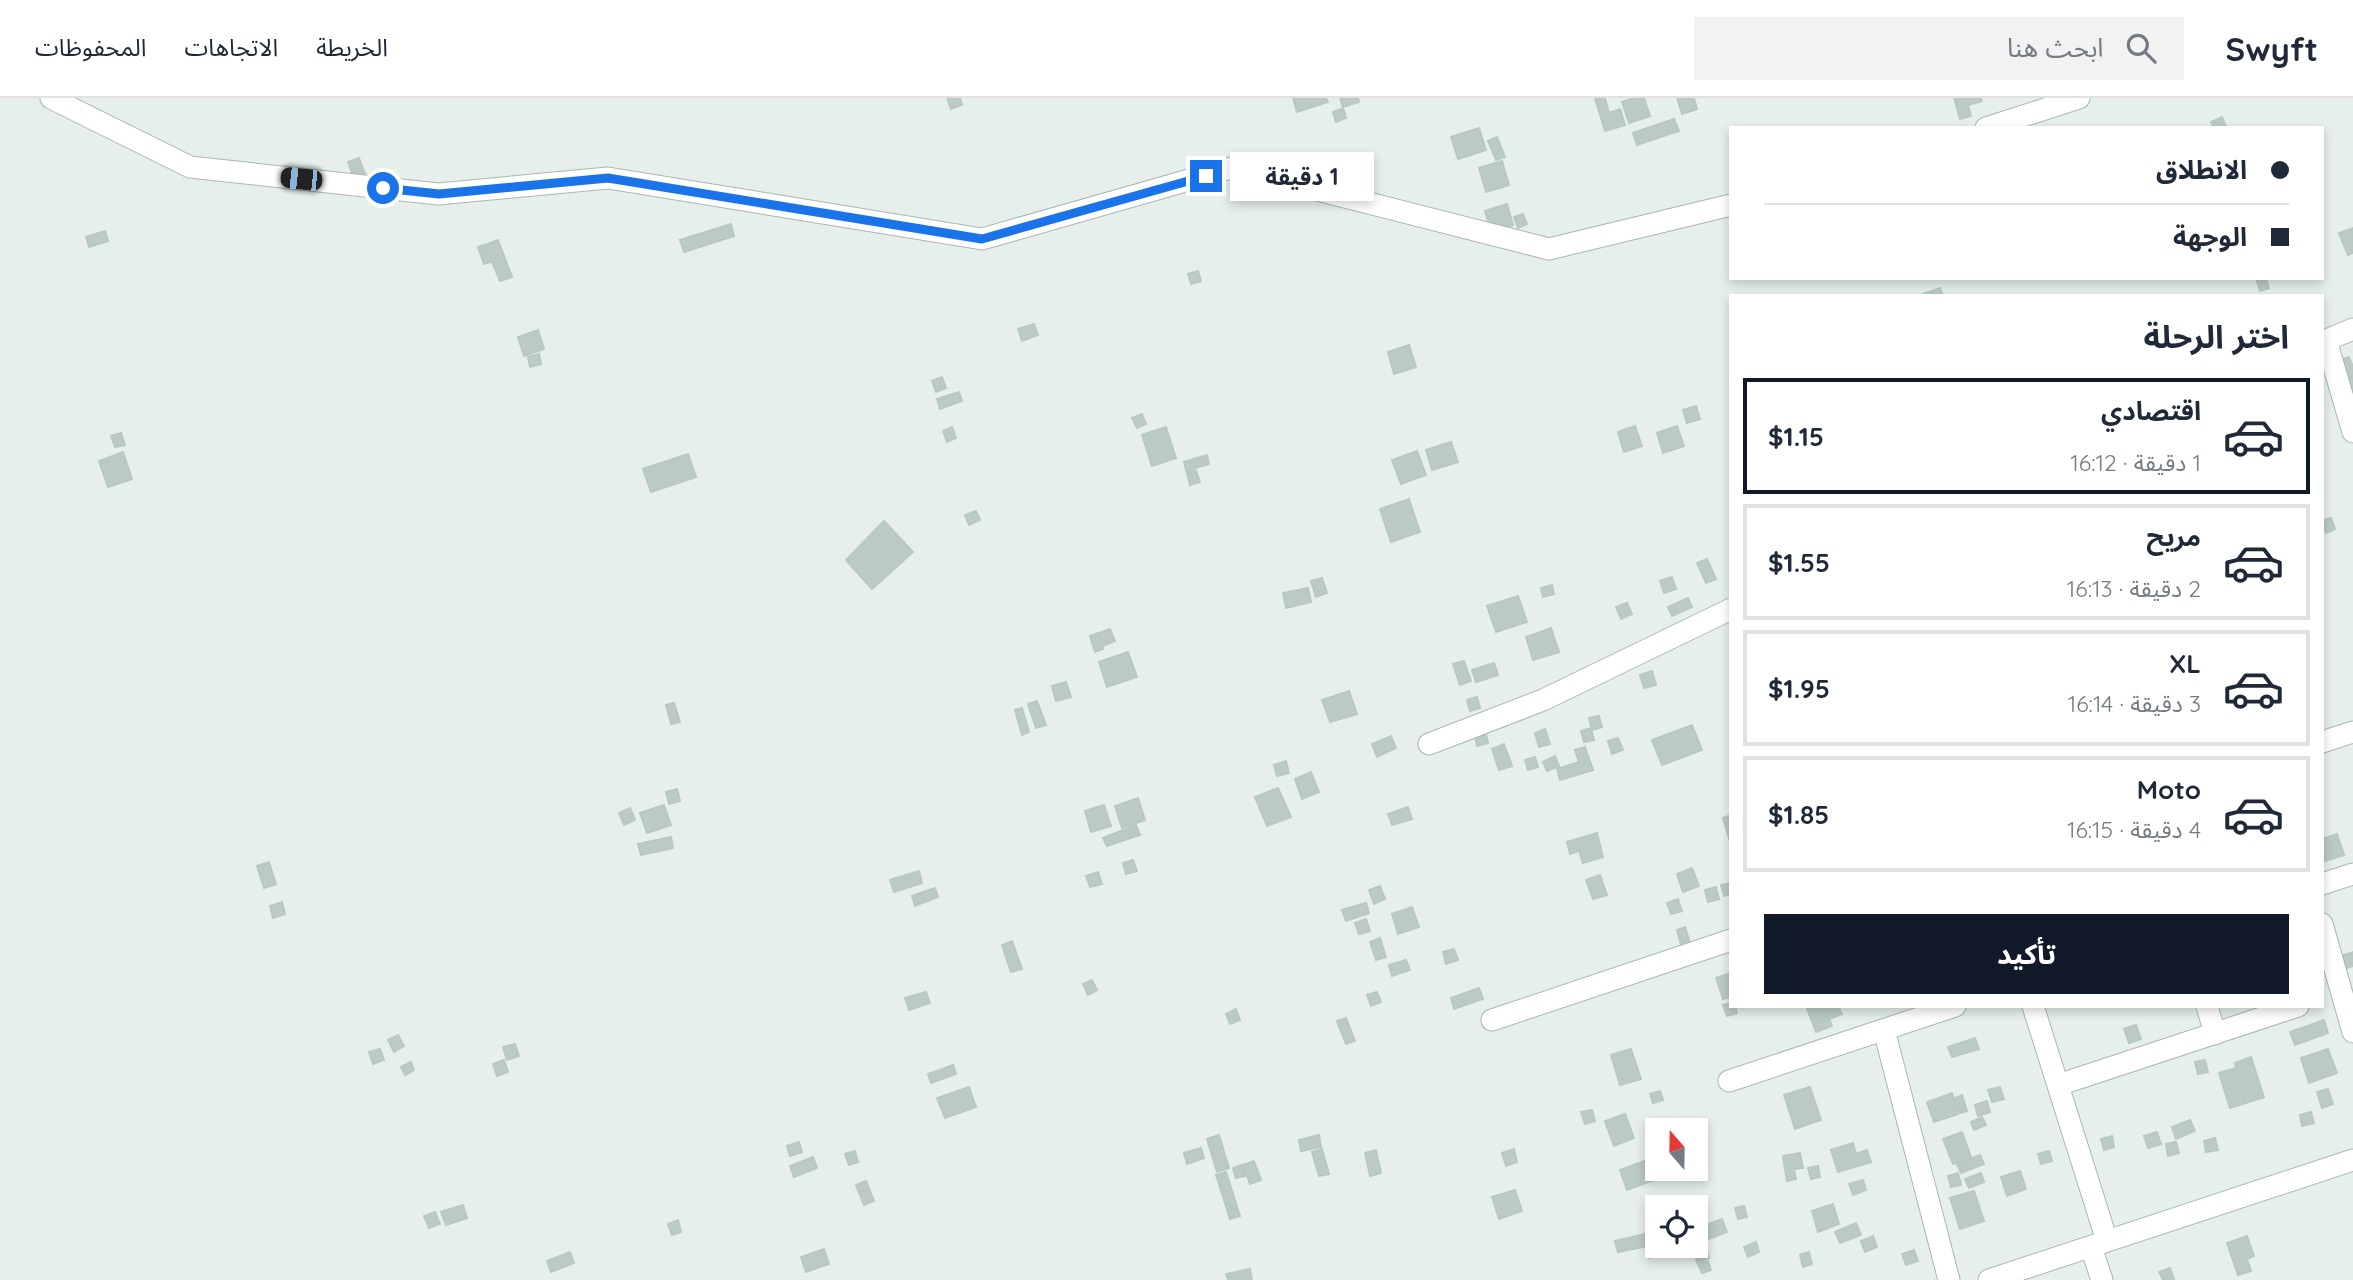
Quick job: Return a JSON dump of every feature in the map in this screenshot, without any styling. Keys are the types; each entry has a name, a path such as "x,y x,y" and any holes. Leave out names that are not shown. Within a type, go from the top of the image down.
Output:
{"street":[{"path":"51,98 190,167 439,194 608,178 982,239 1231,168 1549,248 1729,205"},
{"path":"1992,126 2079,98"},
{"path":"2353,329 2324,341 2353,432"},
{"path":"1429,744 1543,700 1729,611"},
{"path":"2324,741 2353,732"},
{"path":"2324,883 2353,874"},
{"path":"2324,938 2332,995 2353,1032"},
{"path":"1492,1020 1729,941"},
{"path":"1729,1081 1949,1008"},
{"path":"2034,1008 2058,1085 2099,1244 2102,1280"},
{"path":"2208,1008 2215,1034"},
{"path":"2058,1085 2292,1008"},
{"path":"1884,1030 1950,1280"},
{"path":"1989,1280 2353,1160"}],"building":[{"path":"947,98 960,98 962,105 951,109"},
{"path":"1293,98 1326,98 1328,102 1297,112"},
{"path":"1340,98 1358,98 1359,102 1343,107"},
{"path":"1595,98 1605,98 1609,113 1620,109 1625,125 1605,131"},
{"path":"1644,98 1650,116 1629,123 1622,102"},
{"path":"1677,98 1694,98 1697,109 1682,114"},
{"path":"1954,98 1981,98 1982,101 1968,105 1971,116 1960,119"},
{"path":"1343,108 1346,118 1336,122 1333,112"},
{"path":"2222,117 2226,126 2213,126 2211,122"},
{"path":"1674,119 1679,131 1637,145 1633,133"},
{"path":"1479,128 1486,150 1458,159 1451,137"},
{"path":"1497,137 1505,157 1496,160 1488,141"},
{"path":"359,158 365,174 354,178 348,162"},
{"path":"1502,161 1509,185 1486,192 1479,168"},
{"path":"1507,204 1513,225 1491,232 1485,211"},
{"path":"1523,214 1527,224 1518,228 1514,217"},
{"path":"731,224 734,236 684,252 680,240"},
{"path":"2353,228 2353,253 2348,255 2339,233"},
{"path":"105,231 108,241 89,247 86,237"},
{"path":"498,240 512,277 500,281 485,245"},
{"path":"484,245 490,262 484,264 478,247"},
{"path":"1198,271 1201,281 1191,284 1188,274"},
{"path":"2257,280 2267,280 2269,288 2260,291"},
{"path":"1940,288 1942,294 1923,294"},
{"path":"1034,324 1038,335 1022,341 1018,329"},
{"path":"538,330 544,349 524,356 518,337"},
{"path":"1409,345 1416,367 1394,374 1388,352"},
{"path":"539,354 541,364 530,367 528,357"},
{"path":"2349,357 2353,367 2353,407 2337,361"},
{"path":"942,377 946,388 936,392 932,381"},
{"path":"959,392 962,401 940,409 937,399"},
{"path":"1696,406 1700,419 1687,423 1683,410"},
{"path":"1142,414 1146,424 1137,428 1132,418"},
{"path":"1635,426 1642,446 1624,452 1618,432"},
{"path":"1677,426 1684,446 1663,453 1657,433"},
{"path":"952,427 956,438 947,442 943,431"},
{"path":"1166,427 1176,458 1152,466 1142,435"},
{"path":"121,433 125,445 115,447 111,436"},
{"path":"1451,442 1458,462 1432,470 1426,450"},
{"path":"1417,451 1426,475 1401,484 1392,460"},
{"path":"123,452 132,479 108,487 99,461"},
{"path":"688,454 696,477 651,492 643,469"},
{"path":"1207,455 1209,464 1195,468 1200,482 1190,485 1184,462"},
{"path":"1409,499 1420,532 1391,542 1380,509"},
{"path":"976,511 980,520 969,525 965,515"},
{"path":"2331,518 2335,529 2326,533 2324,520"},
{"path":"884,521 913,552 872,589 846,560"},
{"path":"1707,559 1716,579 1706,583 1697,563"},
{"path":"1672,577 1676,589 1664,593 1660,581"},
{"path":"1322,578 1327,593 1316,597 1311,581"},
{"path":"1552,585 1554,594 1543,597 1541,588"},
{"path":"1308,588 1311,602 1286,608 1283,593"},
{"path":"1518,596 1527,622 1496,632 1487,606"},
{"path":"1688,598 1692,607 1672,616 1668,607"},
{"path":"1627,603 1632,614 1621,619 1616,607"},
{"path":"1551,628 1559,652 1533,660 1526,637"},
{"path":"1110,629 1115,641 1103,646 1099,633"},
{"path":"1098,633 1103,649 1095,652 1090,636"},
{"path":"1128,652 1137,677 1107,687 1099,662"},
{"path":"1464,661 1471,681 1460,685 1453,664"},
{"path":"1494,663 1498,675 1476,682 1472,670"},
{"path":"1652,671 1656,685 1644,688 1640,675"},
{"path":"1066,682 1071,697 1056,701 1052,686"},
{"path":"1349,691 1357,714 1330,722 1322,700"},
{"path":"1477,697 1480,708 1470,711 1467,700"},
{"path":"1037,701 1046,725 1036,728 1028,704"},
{"path":"674,703 680,722 671,724 666,705"},
{"path":"1022,708 1029,732 1022,735 1015,710"},
{"path":"1599,716 1602,727 1592,730 1589,718"},
{"path":"1692,725 1702,750 1662,765 1652,740"},
{"path":"1591,728 1594,740 1584,742 1581,731"},
{"path":"1545,729 1550,744 1539,747 1535,733"},
{"path":"1486,734 1488,743 1477,746 1475,737"},
{"path":"1391,736 1396,748 1377,757 1372,744"},
{"path":"1618,738 1623,750 1612,754 1608,741"},
{"path":"1504,744 1512,766 1499,770 1492,749"},
{"path":"1585,747 1593,770 1560,780 1557,769 1579,762 1575,750"},
{"path":"1555,756 1559,766 1547,771 1543,762"},
{"path":"1535,757 1538,767 1528,770 1525,760"},
{"path":"1286,761 1289,773 1277,776 1274,765"},
{"path":"1311,772 1319,792 1302,799 1295,779"},
{"path":"1278,788 1291,817 1267,826 1255,797"},
{"path":"677,789 680,801 669,804 666,792"},
{"path":"1138,798 1145,820 1122,828 1115,806"},
{"path":"664,805 671,825 647,833 640,813"},
{"path":"1104,805 1111,826 1091,832 1085,811"},
{"path":"1408,807 1412,819 1392,825 1388,814"},
{"path":"630,808 635,820 624,825 619,813"},
{"path":"1729,816 1729,838 1723,818"},
{"path":"1136,825 1140,835 1107,846 1103,838"},
{"path":"1597,833 1603,857 1583,863 1579,851 1570,854 1567,842"},
{"path":"2337,834 2344,855 2324,861 2324,838"},
{"path":"671,837 673,848 641,855 638,844"},
{"path":"1133,860 1137,871 1126,874 1123,863"},
{"path":"269,862 276,884 264,888 257,866"},
{"path":"1692,868 1699,886 1683,892 1677,874"},
{"path":"919,871 922,883 894,892 890,880"},
{"path":"1098,872 1102,884 1090,887 1086,876"},
{"path":"1600,875 1607,895 1593,899 1586,880"},
{"path":"1729,883 1729,895 1724,896 1721,885"},
{"path":"1380,886 1385,899 1374,904 1369,890"},
{"path":"1716,887 1719,899 1708,902 1705,890"},
{"path":"935,888 938,897 915,906 912,896"},
{"path":"1678,899 1682,911 1671,914 1667,903"},
{"path":"282,902 285,914 273,918 270,906"},
{"path":"1366,903 1369,913 1346,921 1342,910"},
{"path":"1412,907 1419,927 1398,934 1392,914"},
{"path":"1366,919 1370,931 1359,934 1355,923"},
{"path":"1685,927 1691,946 1682,949 1677,930"},
{"path":"1380,938 1386,957 1376,960 1370,942"},
{"path":"1012,941 1022,969 1011,972 1002,945"},
{"path":"1454,949 1458,960 1446,964 1443,952"},
{"path":"2353,952 2353,966 2336,972 2332,959"},
{"path":"1406,960 1410,970 1392,976 1389,965"},
{"path":"1729,974 1729,998 1723,999 1716,978"},
{"path":"1092,980 1097,990 1088,995 1083,984"},
{"path":"1479,988 1483,999 1454,1009 1451,998"},
{"path":"926,992 930,1003 909,1010 905,998"},
{"path":"1377,992 1381,1002 1371,1006 1367,995"},
{"path":"1729,1004 1729,1008 1736,1008 1737,1013 1727,1016 1723,1005"},
{"path":"1807,1008 1839,1008 1842,1014 1829,1019 1832,1026 1816,1032"},
{"path":"1236,1009 1240,1020 1230,1024 1226,1014"},
{"path":"1346,1018 1355,1041 1346,1044 1337,1021"},
{"path":"2324,1020 2328,1033 2295,1045 2290,1032"},
{"path":"2136,1025 2141,1039 2129,1043 2124,1029"},
{"path":"398,1035 404,1046 394,1052 388,1040"},
{"path":"1975,1038 1979,1049 1952,1057 1948,1047"},
{"path":"515,1044 519,1056 507,1060 503,1047"},
{"path":"380,1049 384,1060 373,1064 369,1052"},
{"path":"1631,1049 1641,1079 1620,1085 1611,1055"},
{"path":"2328,1049 2337,1073 2309,1083 2301,1058"},
{"path":"2251,1057 2264,1097 2230,1108 2219,1073 2236,1068 2235,1063"},
{"path":"504,1060 508,1072 497,1076 493,1064"},
{"path":"2205,1060 2208,1072 2198,1074 2195,1062"},
{"path":"411,1062 414,1070 405,1075 401,1067"},
{"path":"953,1065 956,1074 931,1083 928,1074"},
{"path":"969,1087 976,1107 945,1118 937,1098"},
{"path":"1810,1087 1821,1120 1795,1129 1784,1095"},
{"path":"2000,1087 2004,1099 1992,1102 1988,1090"},
{"path":"2328,1089 2333,1104 2322,1108 2317,1092"},
{"path":"1660,1091 1663,1100 1653,1103 1650,1094"},
{"path":"1952,1093 1958,1114 1934,1122 1927,1102"},
{"path":"1962,1095 1967,1111 1960,1113 1955,1098"},
{"path":"1987,1101 1990,1112 1978,1116 1975,1105"},
{"path":"1592,1110 1595,1121 1585,1124 1581,1112"},
{"path":"2311,1112 2314,1123 2302,1126 2300,1115"},
{"path":"1625,1114 1634,1138 1614,1146 1605,1121"},
{"path":"1982,1117 1986,1125 1974,1130 1971,1122"},
{"path":"2190,1120 2195,1131 2176,1139 2172,1127"},
{"path":"1962,1132 1971,1157 1953,1164 1943,1139"},
{"path":"2157,1132 2161,1144 2148,1148 2144,1136"},
{"path":"1219,1135 1229,1168 1217,1172 1207,1139"},
{"path":"1319,1135 1321,1147 1301,1151 1299,1140"},
{"path":"2112,1136 2114,1147 2104,1150 2101,1139"},
{"path":"2215,1138 2218,1150 2206,1152 2204,1141"},
{"path":"799,1142 802,1152 790,1156 787,1146"},
{"path":"2176,1142 2179,1153 2168,1156 2166,1144"},
{"path":"1853,1143 1856,1154 1867,1150 1871,1162 1838,1172 1831,1150"},
{"path":"1201,1148 1204,1158 1187,1164 1184,1153"},
{"path":"1322,1149 1329,1174 1319,1176 1312,1152"},
{"path":"1514,1149 1517,1162 1506,1166 1502,1153"},
{"path":"1376,1150 1381,1173 1370,1176 1365,1153"},
{"path":"855,1151 858,1162 849,1165 845,1154"},
{"path":"2049,1151 2052,1161 2041,1164 2038,1154"},
{"path":"1800,1153 1803,1168 1794,1169 1796,1179 1787,1181 1783,1156"},
{"path":"1980,1155 1984,1164 1961,1173 1957,1164"},
{"path":"813,1157 817,1168 794,1177 790,1166"},
{"path":"1254,1161 1261,1180 1250,1184 1243,1165"},
{"path":"1645,1161 1645,1181 1651,1181 1627,1190 1620,1170"},
{"path":"1241,1165 1245,1176 1236,1178 1233,1168"},
{"path":"1818,1166 1820,1177 1811,1179 1808,1168"},
{"path":"2020,1171 2026,1189 2007,1196 2001,1177"},
{"path":"1226,1172 1240,1216 1230,1219 1216,1175"},
{"path":"1958,1173 1961,1185 1951,1187 1948,1176"},
{"path":"1981,1173 1984,1182 1969,1188 1965,1179"},
{"path":"1863,1180 1866,1190 1853,1195 1849,1184"},
{"path":"866,1181 874,1201 864,1205 856,1185"},
{"path":"1515,1190 1522,1211 1499,1219 1492,1197"},
{"path":"1974,1191 1984,1221 1960,1229 1950,1198"},
{"path":"1833,1204 1839,1224 1818,1232 1812,1211"},
{"path":"463,1205 467,1218 446,1225 441,1212"},
{"path":"1744,1206 1747,1217 1738,1219 1735,1208"},
{"path":"435,1212 440,1224 429,1228 424,1216"},
{"path":"1722,1219 1727,1232 1708,1239 1708,1224"},
{"path":"678,1220 681,1232 672,1235 668,1224"},
{"path":"1856,1223 1861,1235 1840,1243 1835,1232"},
{"path":"1645,1234 1645,1247 1618,1252 1615,1241"},
{"path":"1873,1236 1877,1247 1865,1252 1861,1241"},
{"path":"2247,1236 2254,1256 2247,1259 2251,1271 2238,1275 2227,1243"},
{"path":"1756,1242 1759,1252 1748,1257 1744,1247"},
{"path":"824,1249 829,1264 806,1272 801,1257"},
{"path":"1914,1250 1918,1261 1906,1265 1902,1254"},
{"path":"570,1252 574,1263 551,1272 547,1261"},
{"path":"1809,1252 1812,1264 1803,1267 1800,1255"},
{"path":"1708,1261 1711,1270 1702,1273 1698,1264"},
{"path":"2170,1268 2174,1279 2163,1280 2159,1272"},
{"path":"1250,1269 1252,1280 1228,1280 1226,1274"}],"route":[{"path":"383,188 439,194 608,178 982,239 1206,176"}]}
